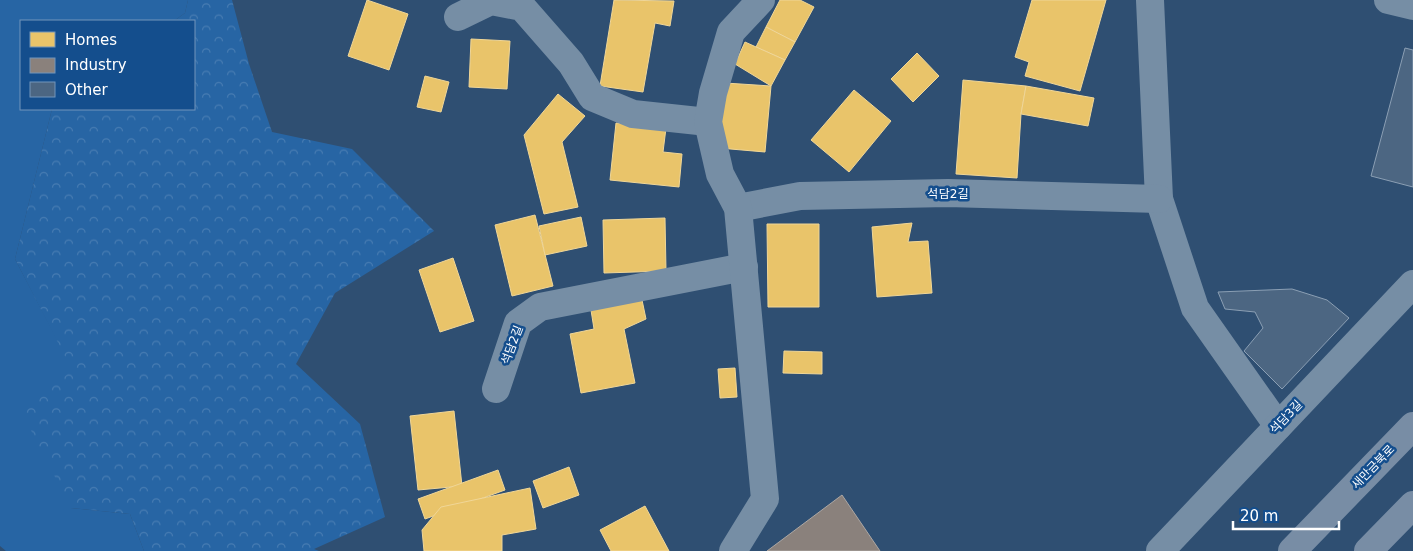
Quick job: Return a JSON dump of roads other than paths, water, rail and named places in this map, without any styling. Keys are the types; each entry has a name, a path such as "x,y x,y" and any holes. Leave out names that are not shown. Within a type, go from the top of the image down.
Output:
{"highway":[{"name":"새만금북로","path":"1292,551 1413,426"},
{"path":"1368,551 1413,505"}],"street":[{"path":"733,551 765,499 738,208 720,174 708,122 713,93 731,32 761,0"},
{"path":"1150,0 1160,199 1195,308 1278,426"},
{"path":"1388,0 1413,6"},
{"path":"458,17 492,1 522,7 572,63 592,98 633,114 708,122"},
{"name":"석담2길","path":"738,208 800,196 948,193 1160,199"},
{"name":"석담2길","path":"496,389 518,323 540,307 744,267"},
{"name":"석담3길","path":"1160,551 1413,284"}]}
